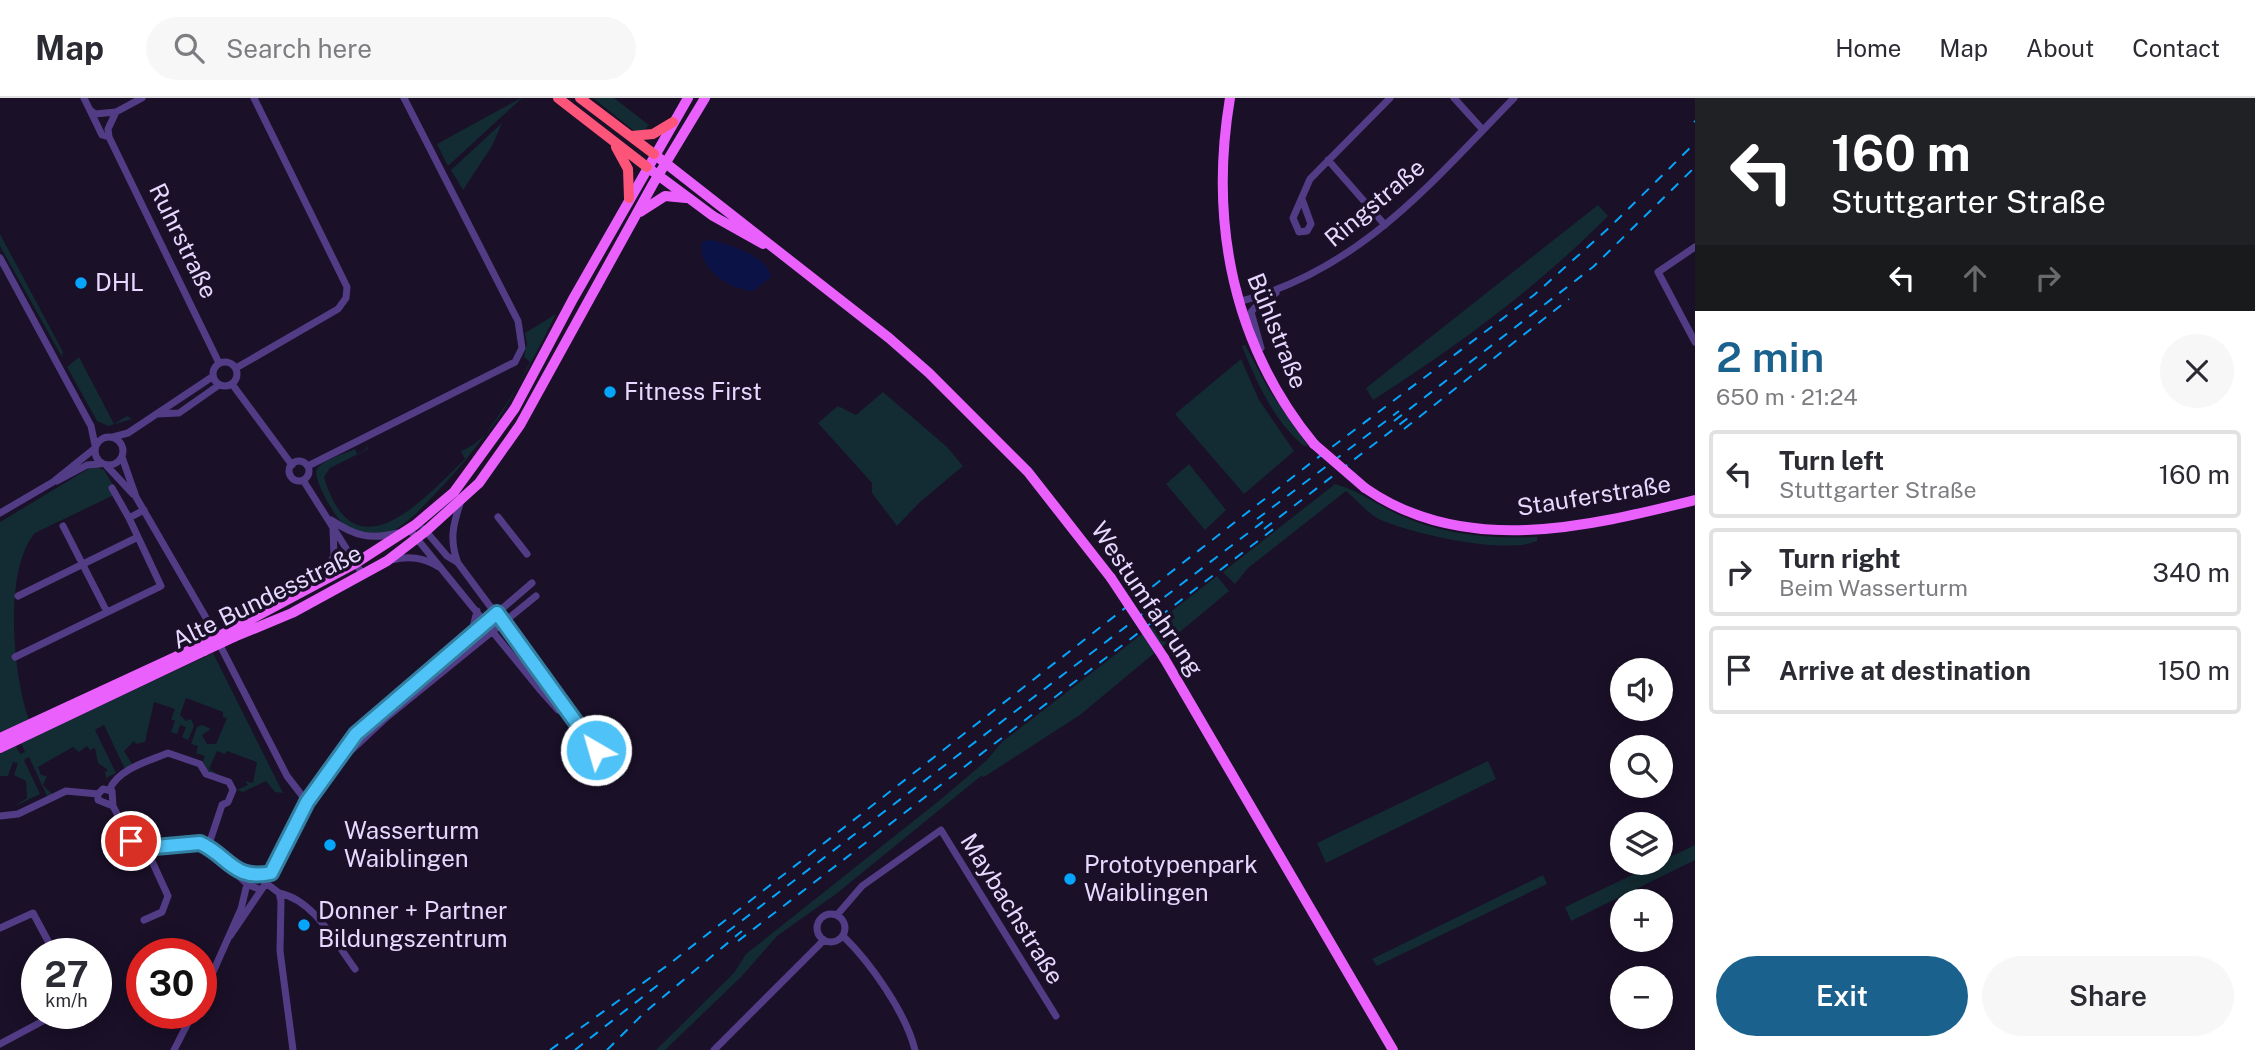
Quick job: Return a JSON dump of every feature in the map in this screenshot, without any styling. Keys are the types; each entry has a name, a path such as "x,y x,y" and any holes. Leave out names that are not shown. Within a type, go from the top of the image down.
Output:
{"highway":[{"path":"558,98 647,167"},
{"path":"580,98 654,154"},
{"path":"630,136 653,134 673,122"},
{"path":"616,144 628,169 629,198"}],"main road":[{"name":"Alte Bundesstraße","path":"233,634 356,563 419,522 454,492 515,408 629,198 688,98"},
{"name":"Alte Bundesstraße","path":"233,634 292,613 387,561 461,501 498,460 705,98"},
{"name":"Bühlstraße","path":"1230,98 1221,181 1226,251 1237,302 1264,366 1285,406 1314,444"},
{"name":"Westumfahrung","path":"654,154 889,338 965,406 1028,472 1111,578 1164,658 1393,1050"},
{"name":"Westumfahrung","path":"647,167 729,226 773,249"},
{"path":"636,215 665,196 689,199"},
{"name":"Stauferstraße","path":"1314,444 1365,488 1426,519 1460,527 1498,531 1583,524 1695,500"},
{"path":"202,648 233,634"},
{"name":"Alte Bundesstraße","path":"0,738 202,648"},
{"name":"Alte Bundesstraße","path":"0,748 202,648"}],"street":[{"name":"Ruhrstraße","path":"84,98 102,135 109,137 219,363"},
{"path":"90,110 103,115 116,112 142,98"},
{"path":"236,368 338,309 346,298 347,287 254,98"},
{"path":"308,466 515,362 522,348 518,321 404,98"},
{"path":"1302,199 1310,178 1390,98"},
{"path":"1454,98 1483,130"},
{"name":"Ringstraße","path":"1237,302 1288,286 1341,259 1385,225 1514,98"},
{"path":"109,137 108,129 116,112"},
{"path":"1328,160 1385,225"},
{"path":"1695,247 1658,272 1695,342"},
{"path":"0,258 91,426 94,447 104,464 136,497"},
{"path":"1264,366 1264,357 1251,313 1259,303 1288,286"},
{"path":"53,482 100,439 128,433 212,377 219,363 226,362 236,368"},
{"path":"157,414 178,413 219,385 232,384 236,379 236,368"},
{"path":"212,377 219,385"},
{"path":"232,384 292,464 290,475 303,480 363,575"},
{"path":"91,426 123,447"},
{"path":"128,433 122,457 136,497 205,616 286,776 307,802"},
{"path":"0,513 87,465 116,463 122,457"},
{"path":"292,464 299,461 308,466"},
{"path":"303,480 308,476 308,466"},
{"path":"15,657 161,586 112,488"},
{"path":"461,501 452,526 451,546 458,563 596,750"},
{"path":"128,518 144,510"},
{"path":"498,517 527,554"},
{"path":"328,518 359,537 377,538 405,531 422,535 458,563"},
{"path":"419,522 422,535 443,569 558,710 567,713"},
{"path":"63,526 107,612"},
{"path":"312,589 328,570 334,556 333,528"},
{"path":"18,596 138,537"},
{"path":"387,561 407,556 428,560 443,569"},
{"path":"230,936 264,886 307,802 356,734 532,583"},
{"path":"330,771 475,643 536,596"},
{"path":"471,635 477,611"},
{"path":"475,643 490,637 501,640"},
{"path":"208,846 222,806 228,802 233,790 229,782 206,774 200,764 168,753 113,780 110,789 113,806 131,841 145,846 192,842 208,846 247,884 264,886"},
{"path":"98,794 103,789 110,789"},
{"path":"0,816 18,814 66,791 98,794"},
{"path":"98,794 100,802 113,806"},
{"name":"Maybachstraße","path":"837,915 862,886 941,830 1056,1016"},
{"path":"144,920 162,912 168,896 145,846"},
{"path":"230,868 279,893 293,896 307,906 355,969"},
{"path":"250,876 271,873"},
{"path":"217,964 247,891 247,884"},
{"path":"279,893 280,951 293,1050"},
{"path":"0,928 33,913 46,938"},
{"path":"826,915 837,915 845,926 843,936 833,942 824,940 818,933 818,922 826,915"},
{"path":"843,936 874,972 908,1030 915,1050"},
{"path":"714,1050 817,950 824,940"},
{"path":"0,1044 28,1029"},
{"path":"174,1050 185,1029"}],"shaded area":[{"path":"522,98 448,166 437,144"},
{"path":"593,98 614,98 649,125 642,133 633,130"},
{"path":"502,123 492,146 463,190 451,170"},
{"path":"1598,205 1608,216 1554,267 1466,337 1373,400 1366,388"},
{"path":"0,234 63,352 62,357 0,246"},
{"path":"710,240 755,257 763,263 771,277 753,291 726,282 704,261 702,242"},
{"path":"556,314 530,363 517,387 530,362 524,357 527,343 525,333"},
{"path":"1245,345 1269,390 1308,446 1304,446 1293,436 1275,413 1254,374 1242,346"},
{"path":"79,357 114,424 127,416 132,419 108,426 97,421 67,367"},
{"path":"1241,359 1259,400 1294,451 1244,494 1175,414"},
{"path":"517,387 502,413 487,432 502,410"},
{"path":"883,392 947,447 963,466 920,502 897,526 872,493 872,483 818,423 838,406 856,415"},
{"path":"487,432 453,475 416,514 394,530 379,536 360,534 344,525 330,506 316,474 317,469 329,460 355,449 357,454 366,449 366,444 368,449 330,468 324,477 337,507 353,523 370,527 390,522 429,494 465,459 461,451 473,445"},
{"path":"1189,464 1226,510 1205,530 1166,484"},
{"path":"93,466 104,470 118,493 35,533 25,550 18,572 14,624 19,677 29,720 0,732 0,522"},
{"path":"1335,484 1399,515 1432,527 1484,536 1537,537 1537,541 1503,546 1458,541 1413,531 1379,519 1346,491 1248,568 1235,584 1223,572"},
{"path":"1217,576 1229,591 1080,715 984,777 981,776 836,894 777,936 742,976 665,1050 656,1050 734,973 746,954 940,800 987,760 1002,742"},
{"path":"213,653 283,793 275,792 266,781 243,792 237,790 248,785 245,781 253,783 257,762 227,751 225,754 217,751 209,769 219,775 208,771 203,761 205,756 196,753 198,746 191,744 197,727 202,725 211,729 202,735 207,744 216,744 227,718 223,717 223,712 186,698 180,715 186,721 191,719 194,726 188,740 182,737 186,727 180,725 177,734 171,732 175,721 171,719 175,709 154,702 145,742 136,744 134,741 124,751 132,764 143,760 125,769 104,725 95,730 116,773 106,778 105,772 108,770 98,763 95,748 90,750 87,746 79,752 73,747 38,767 41,775 47,776 43,785 52,794 47,796 29,757 24,760 40,794 13,807 27,798 26,781 14,775 18,763 13,762 8,776 0,776 0,754 16,746 20,754 25,752 21,743"},
{"path":"1488,761 1496,779 1326,863 1317,843"},
{"path":"1695,845 1695,860 1673,871 1673,855"},
{"path":"1543,875 1547,884 1377,966 1372,959"},
{"path":"1632,875 1665,875 1636,889 1610,889 1610,902 1571,921 1565,907"}],"railway":[{"path":"550,1050 668,965 1312,462 1534,295 1610,227 1695,143"},
{"path":"1394,421 1593,267 1695,167"},
{"path":"1404,429 1569,299"},
{"path":"1257,519 1399,411"},
{"path":"1264,529 1408,418"},
{"path":"727,932 1269,517"},
{"path":"738,941 1276,527"},
{"path":"607,1050 644,1013 742,931"},
{"path":"575,1050 663,981"}],"place":[{"name":"DHL","path":"81,283"},
{"name":"Fitness First","path":"610,392"},
{"name":"Wasserturm Waiblingen","path":"330,845"},
{"name":"Prototypenpark Waiblingen","path":"1070,879"},
{"name":"Donner + Partner Bildungszentrum","path":"304,925"}],"route":[{"path":"131,841 155,847 200,843 208,846 230,868 250,876 271,873 293,835 307,802 356,734 497,613 596,750"}]}
